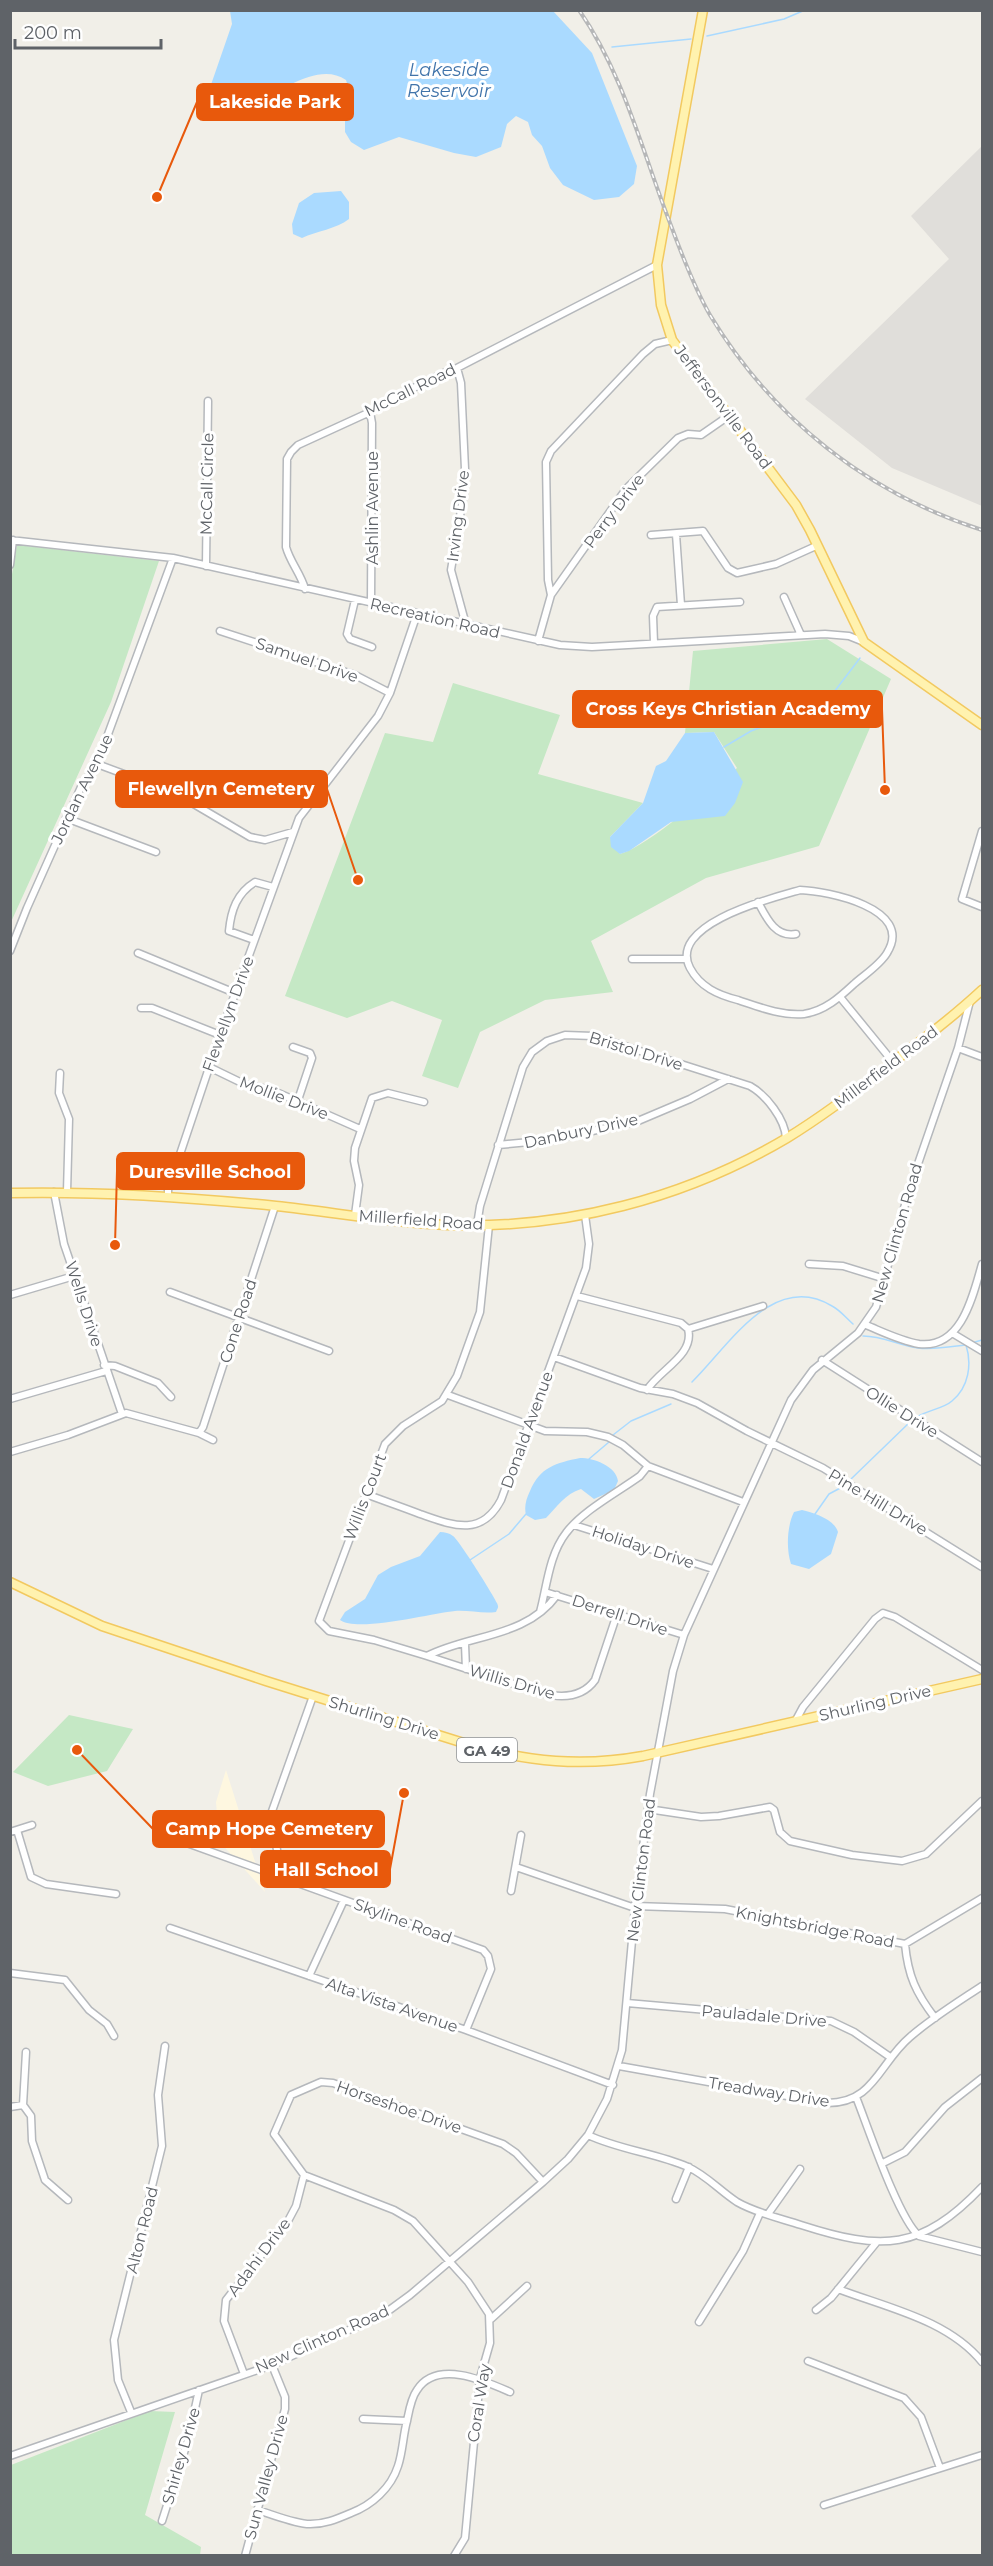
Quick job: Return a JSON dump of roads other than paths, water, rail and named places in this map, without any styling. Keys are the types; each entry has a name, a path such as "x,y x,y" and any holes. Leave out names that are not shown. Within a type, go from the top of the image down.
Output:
{"main road":[{"name":"Jeffersonville Road","path":"703,10 657,265 661,305 672,340 727,417 783,486 810,530 864,642 982,725"},
{"name":"Millerfield Road","path":"10,1193 67,1192 168,1197 275,1206 419,1223 489,1225 585,1215 640,1202 682,1188 726,1170 786,1138 832,1108 893,1062 982,990"},
{"name":"Shurling Drive","path":"10,1582 102,1626 314,1696 513,1756 542,1761 588,1763 658,1752 982,1679"}],"street":[{"name":"McCall Road","path":"305,589 286,547 287,459 298,445 370,412 657,265"},
{"path":"551,595 548,580 546,462 550,451 643,354 655,344 672,340"},
{"name":"Irving Drive","path":"457,368 461,383 465,469 464,492 452,570 466,626"},
{"name":"McCall Circle","path":"206,566 208,401"},
{"name":"Ashlin Avenue","path":"370,412 373,444 371,604"},
{"name":"Perry Drive","path":"538,641 551,595 626,489 678,438 688,434 701,435 727,417"},
{"path":"651,535 703,531 728,568 737,573 776,564 816,546"},
{"path":"676,534 681,605"},
{"path":"10,565 12,540"},
{"name":"Recreation Road","path":"12,540 173,558 538,641 592,647 836,634 864,642"},
{"name":"Jordan Avenue","path":"10,951 66,818 81,787 97,764 173,558"},
{"path":"784,597 801,635"},
{"path":"355,600 347,634 350,639 372,647"},
{"path":"654,643 654,608 740,602"},
{"name":"Flewellyn Drive","path":"168,1197 168,1190 208,1067 293,832 305,807 368,731 390,693 417,614"},
{"name":"Samuel Drive","path":"220,631 355,675 390,693"},
{"path":"97,764 175,793 250,837 265,840 293,832"},
{"path":"66,818 156,852"},
{"path":"982,831 962,895 962,899 982,907"},
{"path":"254,940 229,931 234,905 243,889 255,882 273,886"},
{"path":"800,890 846,897 884,916 891,933 888,952 840,997 810,1013 791,1015 779,1013 716,993 704,986 691,970 686,959 687,950 696,935 709,925 758,902 800,890"},
{"path":"758,902 778,931 796,934"},
{"path":"138,953 235,993"},
{"path":"632,959 686,959"},
{"path":"840,997 893,1062"},
{"name":"New Clinton Road","path":"10,2456 131,2412 272,2365 384,2314 543,2182 568,2159 588,2135 613,2085 619,2066 635,1907 648,1809 663,1717 684,1635 743,1502 798,1389 822,1360 866,1325 876,1307 910,1187 958,1048 970,1001"},
{"path":"141,1008 152,1008 220,1035"},
{"name":"Bristol Drive","path":"477,1225 498,1145 523,1067 539,1046 556,1037 571,1034 593,1036 750,1086 765,1098 782,1124 786,1138"},
{"path":"293,1047 310,1053 312,1058 297,1103"},
{"path":"958,1048 982,1057"},
{"name":"Mollie Drive","path":"208,1067 243,1083 274,1091 360,1129"},
{"path":"60,1073 59,1093 69,1119 67,1192"},
{"name":"Danbury Drive","path":"498,1145 551,1140 638,1121 690,1099 728,1079"},
{"path":"355,1215 359,1185 354,1155 370,1101 378,1094 394,1094 424,1102"},
{"name":"Wells Drive","path":"54,1192 58,1222 74,1275 122,1414"},
{"name":"Cone Road","path":"199,1433 204,1427 275,1206"},
{"name":"Donald Avenue","path":"366,1494 452,1525 465,1526 479,1523 493,1513 501,1500 586,1268 589,1251 585,1215"},
{"path":"489,1225 480,1312 448,1395 545,1431 587,1432 604,1435 623,1445 648,1466 743,1502"},
{"path":"809,1264 843,1266 885,1279"},
{"path":"866,1325 921,1344 938,1341 952,1333 967,1311 982,1264"},
{"path":"10,1295 74,1275"},
{"path":"170,1292 329,1351"},
{"path":"577,1296 681,1323 688,1329 690,1335 684,1351 653,1380 647,1390"},
{"path":"688,1329 763,1306"},
{"path":"952,1333 982,1351"},
{"name":"Pine Hill Drive","path":"554,1357 647,1390 673,1394 691,1401 851,1484 982,1566"},
{"name":"Ollie Drive","path":"822,1360 982,1462"},
{"path":"10,1399 115,1366 158,1383 171,1397"},
{"name":"Willis Court","path":"427,1656 374,1640 329,1631 320,1623 321,1613 388,1439 448,1395"},
{"path":"10,1452 130,1413 199,1433 213,1440"},
{"path":"540,1612 557,1550 566,1533 640,1476 648,1466"},
{"name":"Holiday Drive","path":"574,1525 712,1569"},
{"name":"Derrell Drive","path":"545,1592 684,1635"},
{"name":"Derrell Drive","path":"427,1656 520,1625 540,1612 557,1595"},
{"name":"Willis Drive","path":"427,1656 548,1695 577,1694 588,1688 595,1680 617,1614"},
{"path":"796,1720 803,1707 875,1619 883,1614 895,1617 982,1670"},
{"path":"465,1644 466,1669"},
{"path":"272,1873 277,1850 271,1814 314,1696"},
{"path":"648,1809 701,1817 770,1807 774,1810 780,1832 790,1841 871,1859 902,1861 926,1854 982,1801"},
{"path":"32,1825 14,1831 31,1877 46,1884 116,1894"},
{"path":"511,1891 521,1835"},
{"name":"Skyline Road","path":"172,1838 483,1950 488,1956 491,1969 466,2030"},
{"name":"Knightsbridge Road","path":"516,1867 635,1907 725,1909 905,1944 982,1898"},
{"path":"309,1976 344,1900"},
{"name":"Alta Vista Avenue","path":"170,1928 466,2030 613,2085"},
{"path":"905,1944 909,1975 915,1990 935,2018"},
{"path":"10,1973 65,1980 89,2010 107,2024 114,2036"},
{"path":"919,2236 906,2219 856,2097 874,2081 890,2057 910,2036 982,1986"},
{"name":"Pauladale Drive","path":"627,2003 831,2021 854,2032 890,2057"},
{"name":"Alton Road","path":"131,2412 118,2380 114,2340 162,2146 158,2095 165,2046"},
{"path":"26,2052 23,2105 32,2116 32,2141 45,2180 68,2200"},
{"name":"Treadway Drive","path":"619,2066 826,2103 841,2102 856,2097"},
{"path":"883,2163 909,2148 945,2107 982,2078"},
{"name":"Horseshoe Drive","path":"304,2175 274,2134 291,2095 321,2082 352,2089 503,2144 516,2153 543,2182"},
{"path":"10,2107 23,2105"},
{"path":"588,2135 604,2142 689,2167 736,2201 760,2213 833,2235 876,2243 919,2236 982,2252"},
{"path":"676,2199 689,2167"},
{"path":"768,2214 800,2169"},
{"path":"304,2175 402,2214 418,2226 479,2296 490,2319 527,2286"},
{"name":"Adahi Drive","path":"244,2374 224,2321 226,2300 288,2221 296,2206 304,2175"},
{"path":"919,2236 955,2213 982,2187"},
{"path":"699,2322 743,2251 760,2213"},
{"path":"816,2310 826,2303 876,2243"},
{"path":"838,2289 954,2334 982,2362"},
{"name":"Coral Way","path":"454,2556 465,2538 480,2378 490,2343 490,2319"},
{"path":"808,2361 904,2398 921,2417 940,2468"},
{"name":"Sun Valley Drive","path":"245,2556 285,2409 285,2397 272,2365"},
{"path":"258,2510 306,2524 329,2522 366,2508 387,2487 398,2467 415,2392 427,2380 447,2375 480,2378 510,2392"},
{"name":"Shirley Drive","path":"162,2521 188,2440 199,2390"},
{"path":"363,2419 407,2421"},
{"path":"824,2505 982,2455"}],"water":[{"name":"Lakeside Reservoir","path":"230,11 553,11 592,53 637,166 634,184 619,197 594,200 563,185 550,168 542,146 532,135 528,122 516,116 507,124 501,147 476,157 399,137 364,150 351,142 345,132 345,115 352,99 346,80 330,74 312,76 293,83 237,111 221,113 206,109 205,102 232,24"},
{"path":"341,191 349,202 349,219 302,238 293,234 292,224 299,203 314,193"},
{"path":"714,732 743,782 735,803 725,816 671,822 629,851 620,854 611,847 610,837 643,803 656,766 666,761 685,733"},
{"path":"580,1458 592,1459 609,1467 618,1481 614,1490 594,1499 581,1489 566,1497 546,1518 535,1520 526,1515 527,1497 539,1476 556,1464"},
{"path":"802,1510 828,1520 838,1532 831,1554 809,1569 791,1564 788,1552 789,1531 794,1512"},
{"path":"440,1532 453,1536 462,1547 497,1603 496,1612 455,1611 362,1624 340,1620 345,1612 365,1599 378,1575 391,1567 420,1556"}],"waterway":[{"path":"707,36 784,19 805,10"},
{"path":"612,47 691,39"},
{"path":"724,747 751,731 820,705 831,696 860,658"},
{"path":"692,1382 753,1317 771,1305 790,1298 811,1297 832,1306 853,1324"},
{"path":"863,1336 877,1337 924,1349 965,1345"},
{"path":"975,1342 982,1340"},
{"path":"917,1417 948,1404 958,1395 968,1375 969,1360 966,1345"},
{"path":"613,1435 631,1421 671,1404"},
{"path":"851,1479 910,1422"},
{"path":"589,1459 609,1442"},
{"path":"815,1514 829,1494 846,1485"},
{"path":"470,1560 509,1534 526,1514"}],"railway":[{"path":"579,10 595,35 620,87 694,282 710,315 735,353 793,419 826,448 862,473 900,495 982,530"}],"place":[{"name":"Lakeside Park","path":"157,197"},
{"name":"Cross Keys Christian Academy","path":"885,790"},
{"name":"Flewellyn Cemetery","path":"358,880"},
{"name":"Duresville School","path":"115,1245"},
{"name":"Camp Hope Cemetery","path":"77,1750"},
{"name":"Hall School","path":"404,1793"}]}
